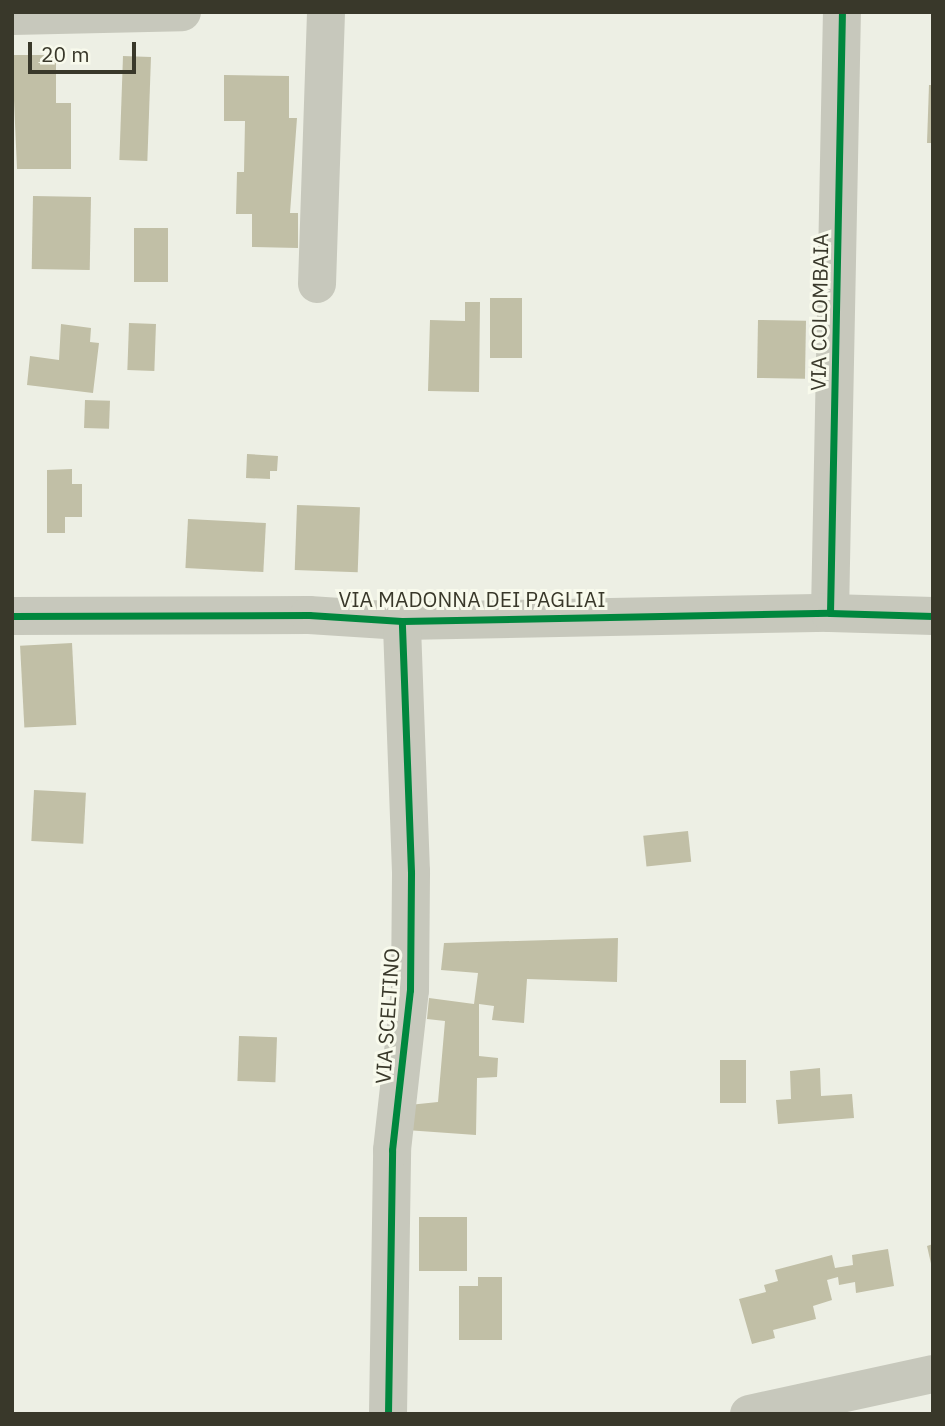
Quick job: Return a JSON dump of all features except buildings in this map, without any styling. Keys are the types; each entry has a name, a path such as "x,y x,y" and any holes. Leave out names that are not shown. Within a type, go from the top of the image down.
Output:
{"street":[{"path":"12,16 181,12"},
{"path":"317,284 326,12"},
{"name":"VIA COLOMBAIA","path":"830,613 842,12"},
{"name":"VIA MADONNA DEI PAGLIAI","path":"12,616 254,615 402,621 830,613 933,616"},
{"name":"VIA SCELTINO","path":"388,1414 392,1150 410,990 411,872 402,621"},
{"path":"749,1414 933,1374"}],"cycle path":[{"path":"830,613 842,12"},
{"path":"12,616 309,615 402,621 830,613 933,616"},
{"path":"388,1414 392,1150 410,990 411,872 402,621"}]}
